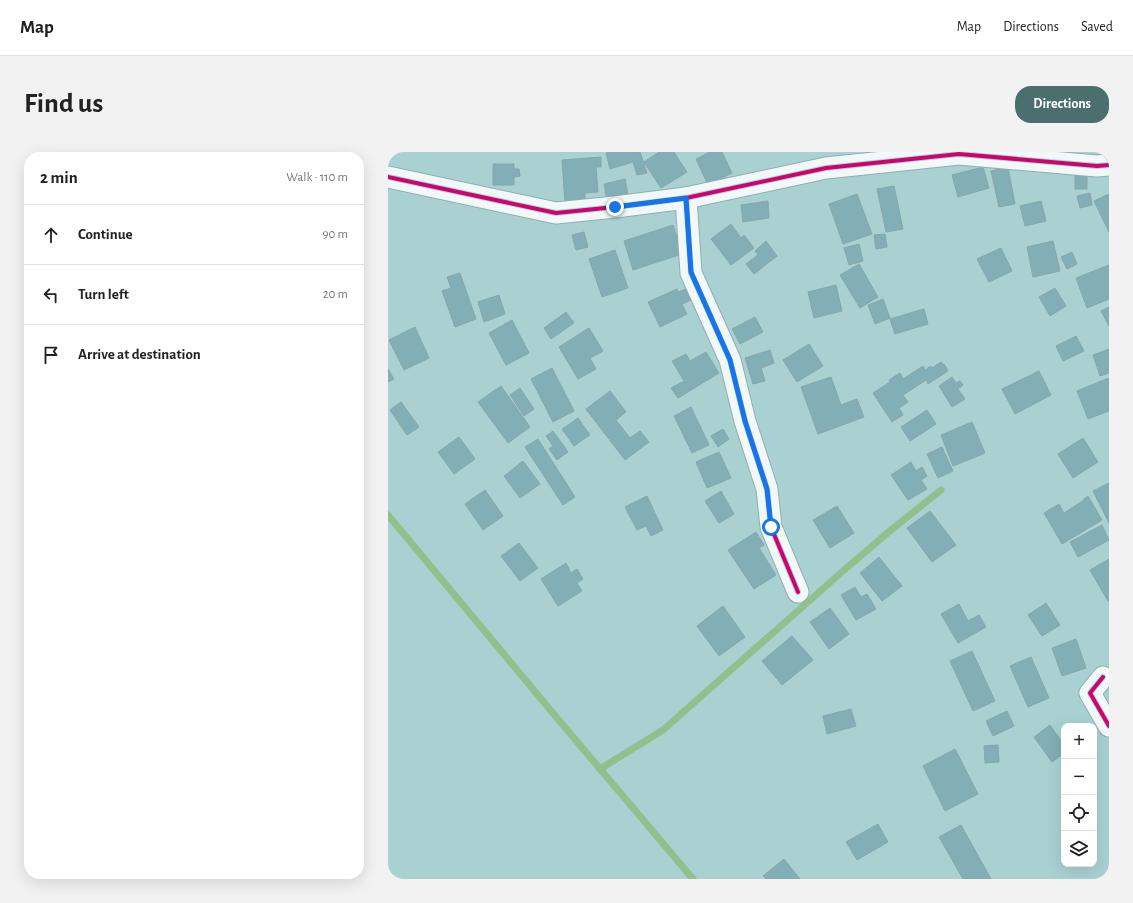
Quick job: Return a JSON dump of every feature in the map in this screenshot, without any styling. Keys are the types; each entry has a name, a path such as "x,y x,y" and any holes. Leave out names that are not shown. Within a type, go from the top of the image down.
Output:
{"street":[{"path":"388,177 556,213 686,198 831,160 959,154 1097,166 1109,165"},
{"path":"686,198 691,272 730,360 745,421 767,489 771,527 798,592"},
{"path":"1103,677 1090,693 1109,726"}],"building":[{"path":"640,152 647,173 637,175 633,162 610,169 606,153"},
{"path":"659,152 674,152 687,172 661,188 644,162"},
{"path":"710,152 722,152 732,173 708,185 696,159"},
{"path":"601,157 601,167 596,167 598,192 585,193 585,201 565,203 562,160"},
{"path":"493,164 514,164 514,169 519,169 520,176 514,177 514,185 493,185"},
{"path":"983,167 989,188 958,197 952,175"},
{"path":"1008,167 1015,204 999,207 991,171"},
{"path":"1075,174 1087,174 1087,189 1075,189"},
{"path":"625,179 628,195 607,200 604,184"},
{"path":"894,186 903,229 886,232 877,189"},
{"path":"1090,193 1092,205 1080,208 1077,196"},
{"path":"857,194 872,234 843,244 829,204"},
{"path":"1109,194 1109,232 1094,201"},
{"path":"768,201 769,218 743,222 741,205"},
{"path":"1041,201 1046,221 1025,226 1020,206"},
{"path":"731,224 741,238 744,235 754,248 731,265 711,239"},
{"path":"673,225 682,254 633,270 624,241"},
{"path":"584,232 588,247 576,250 572,235"},
{"path":"885,234 887,247 876,249 874,235"},
{"path":"766,241 777,256 754,274 746,264 758,255 755,251"},
{"path":"1053,241 1060,271 1033,277 1027,247"},
{"path":"859,244 863,261 849,265 844,248"},
{"path":"1001,248 1012,271 989,282 977,259"},
{"path":"615,250 628,288 602,297 589,259"},
{"path":"1072,252 1077,264 1067,269 1061,257"},
{"path":"859,264 878,297 860,308 840,275"},
{"path":"1109,265 1109,299 1087,308 1076,278"},
{"path":"460,273 476,319 455,327 442,291 451,288 447,277"},
{"path":"836,285 842,311 814,318 808,292"},
{"path":"1055,288 1066,306 1050,316 1039,297"},
{"path":"677,289 678,292 686,289 691,300 682,304 687,314 660,327 648,302"},
{"path":"499,295 505,314 484,322 478,302"},
{"path":"883,299 890,318 875,324 868,305"},
{"path":"1109,307 1109,326 1101,311"},
{"path":"924,309 928,324 895,334 890,319"},
{"path":"566,312 574,323 551,339 544,328"},
{"path":"755,317 763,332 740,344 732,329"},
{"path":"512,320 529,353 506,365 489,333"},
{"path":"415,327 429,358 404,370 389,340"},
{"path":"589,328 603,351 590,358 596,369 578,379 559,347"},
{"path":"1076,336 1084,351 1063,361 1056,346"},
{"path":"809,344 823,366 797,382 783,360"},
{"path":"1109,349 1109,373 1100,376 1093,355"},
{"path":"770,350 774,363 761,368 765,381 753,384 745,358"},
{"path":"706,352 719,373 678,398 671,388 684,381 672,361 686,354 690,361"},
{"path":"941,362 948,371 928,384 926,380 903,395 908,402 899,408 903,415 892,422 873,393 890,382 889,380 900,373 903,379 923,366 925,370 931,366 932,368"},
{"path":"552,368 574,411 553,422 531,379"},
{"path":"388,369 394,379 388,382"},
{"path":"1039,371 1051,395 1015,414 1002,389"},
{"path":"831,377 841,405 857,399 864,417 818,434 801,387"},
{"path":"952,377 956,383 960,381 963,385 958,389 965,399 952,407 939,386"},
{"path":"1109,378 1109,411 1088,419 1077,391"},
{"path":"501,386 530,427 508,443 478,402"},
{"path":"520,388 534,409 524,416 510,395"},
{"path":"610,391 626,412 616,420 630,438 640,431 649,442 625,460 586,409"},
{"path":"401,402 419,427 407,435 390,410"},
{"path":"691,407 709,445 692,453 674,416"},
{"path":"927,410 936,424 910,441 901,427"},
{"path":"578,418 590,435 574,446 562,429"},
{"path":"972,422 985,453 953,466 941,435"},
{"path":"723,429 729,439 718,447 711,436"},
{"path":"553,431 568,452 557,460 549,449 553,446 546,436"},
{"path":"459,437 475,459 454,474 438,452"},
{"path":"1083,438 1098,462 1073,478 1058,454"},
{"path":"538,439 575,497 563,505 525,447"},
{"path":"942,447 953,471 938,478 927,454"},
{"path":"719,452 731,478 707,488 696,462"},
{"path":"523,461 540,484 520,498 504,476"},
{"path":"911,462 916,471 922,467 927,476 921,480 927,489 908,500 891,475"},
{"path":"1109,483 1109,523 1093,491"},
{"path":"485,490 503,516 483,530 465,504"},
{"path":"721,491 734,514 719,523 705,501"},
{"path":"647,496 663,530 651,536 646,526 637,530 625,507"},
{"path":"1088,496 1102,520 1062,544 1044,513 1059,504 1064,513"},
{"path":"837,506 854,533 830,548 813,520"},
{"path":"930,511 956,545 932,562 907,528"},
{"path":"1102,525 1109,540 1078,557 1070,542"},
{"path":"756,532 764,545 759,548 776,575 754,589 728,550"},
{"path":"519,543 538,568 520,581 501,556"},
{"path":"879,557 902,586 882,601 860,573"},
{"path":"1109,559 1109,601 1108,601 1090,570"},
{"path":"566,563 571,573 577,569 583,579 577,583 582,591 558,606 541,579"},
{"path":"855,587 861,597 867,594 876,609 856,620 841,595"},
{"path":"1046,603 1060,625 1042,636 1028,615"},
{"path":"959,604 968,621 979,615 986,627 958,643 941,614"},
{"path":"723,606 745,637 719,656 697,626"},
{"path":"830,608 849,634 829,649 810,622"},
{"path":"792,636 813,660 782,685 762,661"},
{"path":"1076,639 1086,668 1062,676 1052,648"},
{"path":"972,651 995,701 973,711 950,661"},
{"path":"1031,657 1049,698 1028,707 1010,666"},
{"path":"851,709 856,726 827,734 823,716"},
{"path":"1007,711 1014,726 993,736 986,721"},
{"path":"1050,725 1061,741 1061,755 1052,762 1034,737"},
{"path":"998,745 999,762 985,763 984,746"},
{"path":"955,749 978,794 945,811 923,766"},
{"path":"878,824 888,842 857,860 846,842"},
{"path":"961,825 991,879 963,879 939,837"},
{"path":"784,859 800,879 766,879 763,876"}],"waterway":[{"path":"600,769 663,730 843,571 941,490"},
{"path":"388,515 693,879"}],"cycle path":[{"path":"388,177 556,213 686,198 826,168 959,154 1097,166 1109,165"},
{"path":"686,198 691,273 730,360 745,421 767,489 771,527 798,592"},
{"path":"1103,677 1090,693 1109,726"}],"route":[{"path":"615,207 686,198 691,272 730,360 745,421 767,489 771,527"}]}
